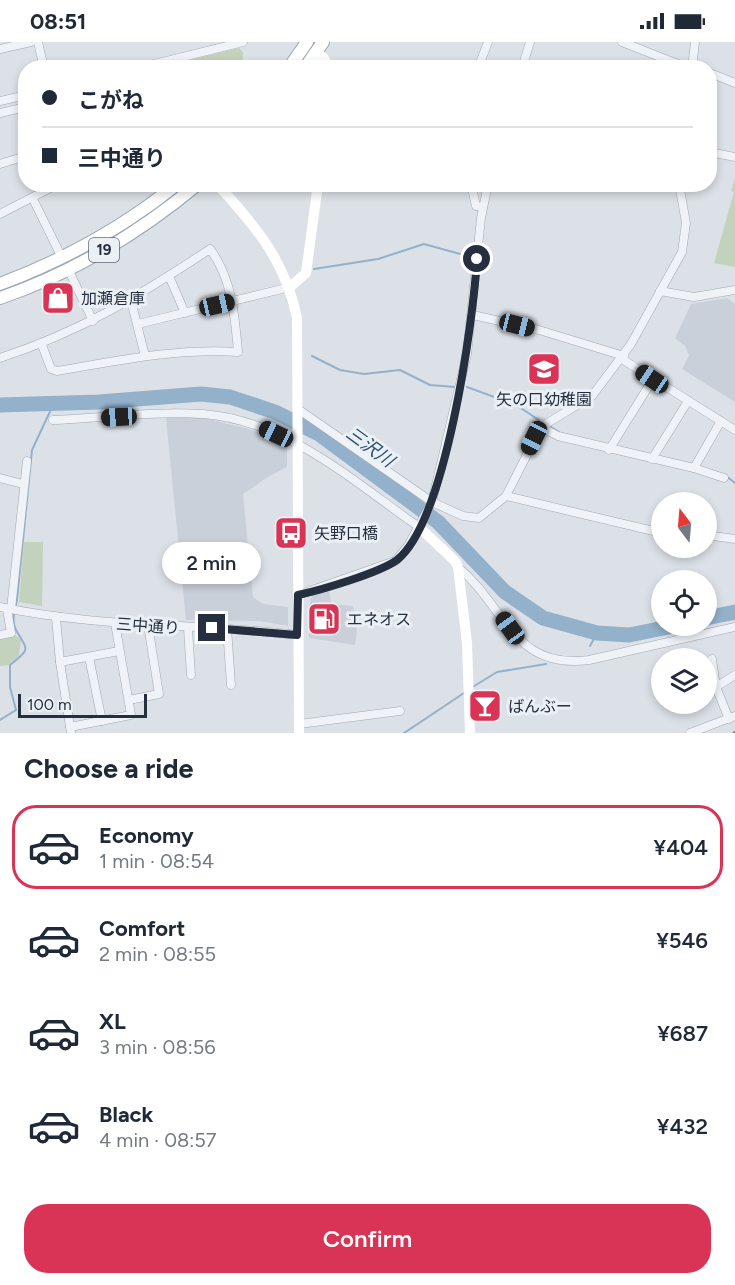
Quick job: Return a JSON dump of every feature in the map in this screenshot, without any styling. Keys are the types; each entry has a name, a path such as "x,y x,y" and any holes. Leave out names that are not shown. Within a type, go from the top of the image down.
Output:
{"main road":[{"path":"295,60 307,42"},
{"path":"311,60 320,47"},
{"name":"19","path":"0,284 65,264 166,192"},
{"name":"19","path":"0,298 65,264 128,236 187,192"},
{"path":"224,192 266,240 290,287 298,329 299,728"},
{"path":"290,287 306,273 317,192"},
{"path":"419,527 455,561 458,567 467,643 470,733"}],"street":[{"path":"0,49 31,42"},
{"path":"38,42 42,60"},
{"path":"170,60 243,42"},
{"path":"481,60 488,42"},
{"path":"524,60 530,42"},
{"path":"622,42 669,60"},
{"path":"692,60 695,42"},
{"path":"717,76 735,82"},
{"path":"0,100 18,97"},
{"path":"0,113 18,109"},
{"path":"717,153 735,157"},
{"path":"0,164 18,158"},
{"path":"0,214 45,192"},
{"path":"473,192 476,206 483,207"},
{"path":"298,595 395,561 403,554 432,502 460,389 473,315 486,192"},
{"path":"298,411 432,502 463,516 479,518 506,496 541,427 592,396 623,357 682,252 686,240 686,223 680,192"},
{"path":"33,199 93,321"},
{"path":"0,358 42,345 93,321 131,301 210,249 216,257 233,302 238,352 212,350 145,356 57,371 51,369 42,345"},
{"path":"169,276 184,313"},
{"path":"138,324 290,287"},
{"path":"660,291 694,297 735,290"},
{"path":"131,301 145,356"},
{"path":"473,315 539,330 623,357 652,379 735,430"},
{"path":"609,450 652,379"},
{"path":"652,459 688,400"},
{"path":"53,420 203,414 262,428 298,441 419,527"},
{"path":"694,468 721,421"},
{"path":"541,427 558,436 609,450 694,468 724,478"},
{"path":"0,635 11,633 10,609 27,462"},
{"path":"0,478 23,484"},
{"path":"506,496 651,530"},
{"path":"717,537 735,539"},
{"path":"458,567 470,577 520,643 549,658 570,663 735,627"},
{"name":"三中通り","path":"10,609 56,618 188,628 226,628 297,635"},
{"path":"56,618 70,730 131,715 115,623"},
{"path":"129,700 159,694 148,625"},
{"path":"188,628 191,675"},
{"path":"226,628 231,685"},
{"path":"60,662 119,651"},
{"path":"89,657 102,721"},
{"path":"717,686 735,675"},
{"path":"690,733 732,717 717,689"},
{"path":"299,728 400,711"}],"shaded area":[{"path":"727,298 735,304 735,402 682,369 689,355 685,346 675,338 691,304"},
{"path":"166,418 204,418 249,429 287,445 287,467 243,494 253,597 263,604 288,607 288,626 260,621 186,620"},
{"path":"329,589 331,604 353,606 357,631 355,645 309,638 309,608 312,595"}],"green space":[{"path":"239,48 243,52 242,60 188,60"},
{"path":"735,178 735,267 714,263 734,192 731,191"},
{"path":"24,542 43,542 42,606 19,602"},
{"path":"14,634 21,640 19,656 8,665 0,666 0,639"}],"waterway":[{"path":"314,269 378,259 424,244 471,257"},
{"path":"312,356 340,370 364,374 400,370 430,385 455,387"},
{"path":"467,387 516,405 539,420"},
{"name":"三沢川","path":"0,405 99,402 201,394 230,397 275,412 319,434 438,522 505,592 543,618 597,633 629,635 651,631"},
{"path":"0,720 16,710 10,687 10,665 22,655 25,649 15,626 14,611 32,450 54,403"},
{"path":"551,427 559,432"},
{"path":"725,475 735,483"},
{"name":"三沢川","path":"717,616 735,612"},
{"path":"590,646 597,633"},
{"path":"471,688 497,672 546,664"},
{"path":"404,733 464,693"}],"place":[{"name":"加瀬倉庫","path":"58,298"},
{"name":"矢の口幼稚園","path":"544,369"},
{"name":"矢野口橋","path":"291,533"},
{"name":"エネオス","path":"324,619"},
{"name":"ばんぶー","path":"485,706"}],"route":[{"path":"212,628 297,635 298,595 381,568 403,554 432,502 468,354 477,259"}]}
